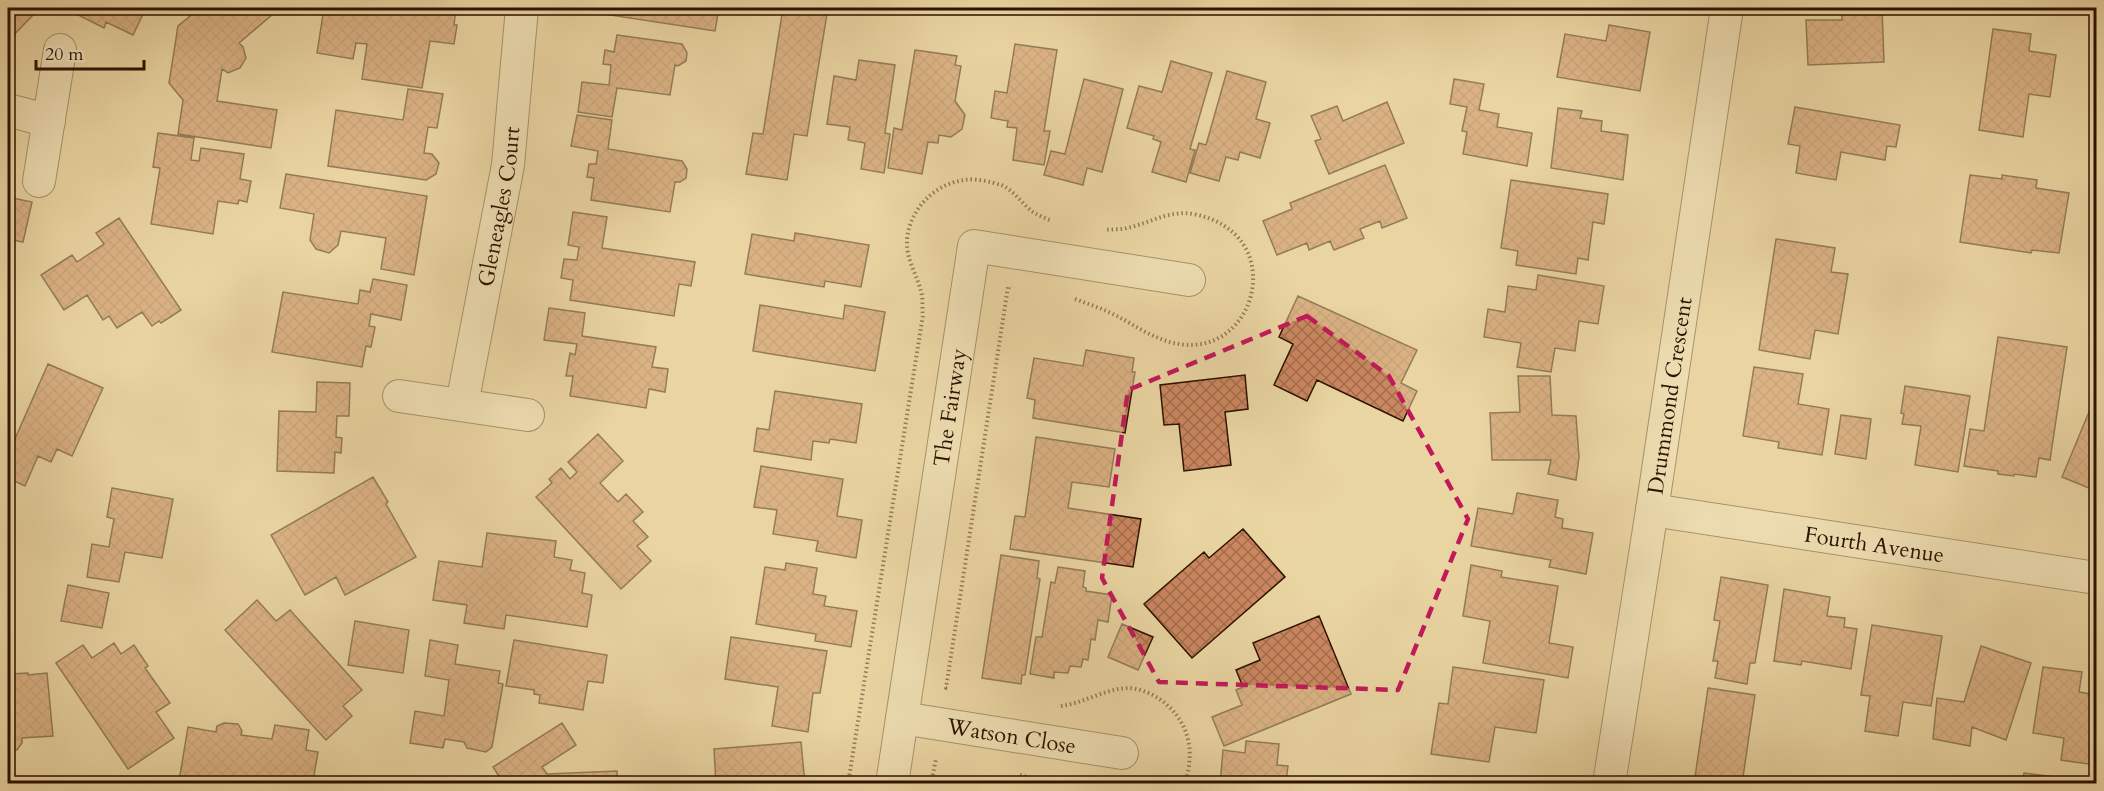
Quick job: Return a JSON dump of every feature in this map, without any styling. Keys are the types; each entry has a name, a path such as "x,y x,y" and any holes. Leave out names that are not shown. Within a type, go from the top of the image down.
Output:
{"street":[{"name":"Gleneagles Court","path":"462,405 508,165 522,8"},
{"name":"Drummond Crescent","path":"1609,783 1727,8"},
{"path":"39,181 60,50"},
{"path":"8,110 49,121"},
{"name":"The Fairway","path":"892,783 974,246 1189,280"},
{"path":"399,396 528,415"},
{"name":"Fourth Avenue","path":"1652,510 2097,578"},
{"name":"Watson Close","path":"902,718 1122,753"}],"path":[{"path":"848,783 923,315 922,296 909,257 907,241 911,221 920,206 932,194 946,184 966,179 1004,186 1033,212 1048,220 1059,222"},
{"path":"1074,299 1116,316 1160,338 1179,344 1198,344 1220,338 1234,327 1245,313 1250,299 1254,280 1252,262 1246,247 1232,230 1212,219 1191,214 1168,214 1127,229 1096,228"},
{"path":"956,690 946,688 1008,287 1019,289"},
{"path":"1054,707 1070,705 1109,690 1131,688 1150,693 1166,703 1179,717 1186,730 1190,745 1190,763 1184,783"},
{"path":"931,783 935,759"}],"highlighted area":[{"path":"1307,316 1389,376 1468,519 1398,690 1159,682 1102,578 1128,390"}],"building":[{"path":"8,8 26,8 34,14 9,40 8,38"},
{"path":"76,8 146,8 133,35 106,22 104,28 74,13"},
{"path":"200,8 279,9 239,43 243,47 246,58 240,68 228,73 222,69 217,101 277,110 271,148 178,134 183,100 169,83 178,26"},
{"path":"324,8 456,8 454,25 457,25 454,44 430,41 422,88 362,79 367,44 356,43 353,59 317,53"},
{"path":"591,8 719,8 715,31 590,12"},
{"path":"783,8 827,14 807,136 794,134 787,180 746,174 753,133 763,134"},
{"path":"1841,8 1882,8 1884,62 1808,65 1806,20 1842,20"},
{"path":"1609,25 1650,32 1640,91 1557,77 1565,34 1606,41"},
{"path":"1993,29 2031,34 2029,51 2056,55 2050,97 2029,94 2023,137 1979,130"},
{"path":"617,35 682,44 687,53 686,61 678,66 675,65 670,95 617,88 612,117 578,112 582,82 609,85 611,65 603,64 605,50 614,52"},
{"path":"1015,44 1057,50 1044,131 1050,131 1044,165 1013,160 1017,128 1007,127 1008,121 991,118 995,91 1007,93"},
{"path":"915,50 957,56 955,65 961,66 955,101 965,115 962,129 951,137 939,135 938,143 928,142 922,174 888,168 894,128 902,130"},
{"path":"859,60 895,65 885,133 890,134 884,173 861,169 865,143 848,140 850,127 827,124 834,76 856,80"},
{"path":"1171,61 1212,73 1190,149 1195,150 1186,182 1152,172 1161,142 1153,139 1154,136 1127,128 1139,86 1162,92"},
{"path":"1227,71 1266,82 1256,119 1270,123 1260,158 1240,152 1238,160 1226,157 1219,181 1190,173 1199,143 1206,145"},
{"path":"1084,79 1123,89 1102,172 1087,168 1083,185 1044,175 1051,151 1065,154"},
{"path":"1454,79 1484,84 1479,110 1499,114 1497,127 1532,133 1527,166 1463,154 1467,132 1462,131 1467,107 1450,104"},
{"path":"408,89 443,94 437,128 428,127 424,153 432,154 439,163 436,174 426,180 328,166 336,110 403,120"},
{"path":"1387,102 1404,143 1329,174 1315,141 1321,139 1311,116 1337,106 1343,121"},
{"path":"1795,107 1900,125 1896,147 1887,146 1885,160 1841,152 1836,180 1796,173 1800,146 1788,144"},
{"path":"1558,108 1582,111 1580,118 1602,121 1601,131 1628,135 1623,180 1551,168"},
{"path":"577,115 612,120 608,149 682,161 687,169 686,178 675,182 670,212 591,200 594,178 587,177 589,164 596,164 598,151 571,146"},
{"path":"158,133 194,138 191,160 199,161 201,148 244,154 240,179 251,181 247,202 239,200 238,204 218,201 213,234 151,224 160,168 153,167"},
{"path":"1385,165 1407,218 1382,228 1380,221 1360,229 1364,238 1334,250 1330,241 1309,250 1307,243 1277,255 1263,221 1292,209 1290,203"},
{"path":"286,174 427,196 414,275 381,269 386,238 341,231 338,245 329,253 316,249 310,240 314,214 280,208"},
{"path":"1970,175 2002,179 2002,175 2037,180 2036,188 2069,193 2059,253 2032,250 2031,253 1960,242"},
{"path":"1511,180 1608,194 1604,224 1593,222 1588,260 1578,258 1576,274 1516,265 1518,251 1501,248"},
{"path":"8,197 32,202 23,242 8,239"},
{"path":"573,212 607,217 602,248 695,262 691,286 679,284 674,316 570,300 573,280 561,278 564,259 577,260 579,247 568,245"},
{"path":"119,218 181,310 161,323 159,321 152,326 142,312 117,328 109,316 103,320 87,295 64,310 41,275 72,255 77,262 104,244 96,233"},
{"path":"795,233 869,245 861,287 825,281 824,287 745,274 752,234 794,241"},
{"path":"1776,239 1835,248 1831,272 1848,274 1838,334 1815,330 1810,359 1759,350"},
{"path":"1538,275 1604,286 1598,324 1579,321 1575,351 1555,348 1551,372 1517,367 1521,343 1484,337 1488,309 1505,312 1508,286 1536,290"},
{"path":"373,279 407,285 401,320 371,314 369,326 375,327 371,347 366,346 362,367 272,352 283,292 358,304 360,290 370,292"},
{"path":"1298,296 1417,350 1401,383 1417,391 1403,421 1317,380 1307,401 1274,385 1293,344 1279,337"},
{"path":"760,305 843,319 845,305 885,312 875,371 753,351"},
{"path":"549,308 585,313 582,336 656,347 652,367 668,369 665,392 649,389 646,408 570,396 573,376 566,376 570,353 575,355 577,344 544,340"},
{"path":"1998,337 2067,347 2050,460 2039,458 2036,477 1998,474 1998,471 1964,466 1970,429 1984,431"},
{"path":"1086,350 1134,358 1132,372 1135,372 1125,433 1033,418 1035,400 1027,398 1034,358 1083,366"},
{"path":"48,364 103,388 72,456 57,449 51,462 38,456 25,486 8,478 8,439 14,441"},
{"path":"1754,367 1803,374 1798,404 1829,409 1822,455 1778,448 1779,442 1743,436"},
{"path":"1245,375 1248,409 1225,412 1231,465 1184,471 1179,424 1164,425 1160,385"},
{"path":"1518,376 1550,376 1552,415 1576,416 1579,457 1576,480 1548,474 1551,460 1492,460 1490,413 1520,412"},
{"path":"317,382 350,383 349,416 337,416 336,437 342,438 341,453 335,452 334,473 277,471 279,411 316,412"},
{"path":"1905,386 1970,396 1958,472 1915,465 1921,426 1902,424 1904,414 1901,413"},
{"path":"775,391 862,404 856,443 830,439 829,443 813,441 811,460 754,451 757,428 769,430"},
{"path":"2096,395 2096,491 2062,477"},
{"path":"1841,415 1871,419 1866,459 1835,454"},
{"path":"598,434 623,461 600,483 618,502 626,494 643,512 633,521 648,537 637,546 651,561 621,589 536,497 552,483 549,479 561,468 570,479 577,472 568,462"},
{"path":"1036,437 1115,449 1109,487 1072,482 1068,508 1141,519 1133,567 1010,549 1015,516 1025,517"},
{"path":"761,466 843,479 837,516 862,520 856,558 816,551 818,541 773,534 777,510 754,507"},
{"path":"373,477 416,557 345,595 336,577 305,595 271,535"},
{"path":"112,488 173,499 162,558 125,552 119,582 87,577 92,544 109,547 114,519 107,517"},
{"path":"1517,493 1558,500 1555,517 1563,519 1562,528 1593,533 1586,574 1549,567 1551,560 1471,546 1478,508 1513,514"},
{"path":"1243,529 1285,577 1192,658 1144,604 1204,552 1209,558"},
{"path":"487,533 556,541 554,557 572,560 570,570 585,573 582,593 592,595 587,627 506,615 504,629 464,623 467,605 433,600 439,561 482,567"},
{"path":"1001,555 1039,561 1037,578 1040,579 1025,675 1022,675 1021,684 982,678"},
{"path":"786,563 817,568 813,594 826,596 824,606 857,611 851,647 815,641 816,634 756,624 765,567 785,570"},
{"path":"1471,565 1502,571 1501,577 1558,586 1549,643 1573,647 1568,678 1483,663 1490,621 1463,616"},
{"path":"1058,567 1085,571 1083,587 1086,591 1112,595 1108,622 1098,620 1095,640 1091,639 1088,660 1083,659 1081,667 1070,666 1068,673 1054,672 1054,678 1030,674 1036,637 1042,637 1051,582 1055,583"},
{"path":"1721,577 1768,585 1755,663 1750,663 1747,684 1715,678 1718,661 1713,661 1720,621 1714,620"},
{"path":"68,585 109,593 102,628 61,621"},
{"path":"1784,589 1830,597 1827,616 1845,618 1844,627 1857,629 1851,669 1802,661 1801,665 1774,661"},
{"path":"257,600 276,621 290,610 362,690 343,706 352,716 326,740 225,630"},
{"path":"1319,616 1351,694 1224,746 1212,717 1242,705 1236,690 1243,687 1236,670 1260,660 1253,643"},
{"path":"355,621 409,630 403,673 348,665"},
{"path":"1122,624 1153,637 1138,670 1108,657"},
{"path":"1872,625 1942,636 1931,706 1903,702 1898,736 1865,731 1870,696 1861,695"},
{"path":"731,637 827,651 820,693 813,693 808,732 772,726 778,687 725,679"},
{"path":"430,640 458,645 455,664 500,671 498,683 503,684 492,747 486,752 467,748 464,742 445,739 443,748 410,743 415,711 444,716 449,680 425,676"},
{"path":"514,640 607,655 603,683 588,681 583,710 539,703 540,695 534,694 534,690 506,686"},
{"path":"114,643 121,654 134,645 148,666 145,668 170,703 156,712 174,738 128,769 56,663 83,645 92,658"},
{"path":"1981,646 2031,663 2006,740 1972,727 1970,746 1933,739 1937,698 1964,702"},
{"path":"1453,667 1544,680 1536,733 1495,727 1489,762 1431,754 1439,703 1448,704"},
{"path":"2043,667 2082,672 2079,692 2096,695 2095,765 2061,760 2064,738 2033,733"},
{"path":"28,673 28,675 47,673 53,736 22,738 22,743 17,750 8,750 8,678 10,674"},
{"path":"1708,688 1755,695 1742,784 1694,784"},
{"path":"224,723 238,724 242,731 241,735 272,739 275,725 309,730 306,750 318,752 313,781 307,780 307,784 192,784 179,781 188,727 216,732 217,726"},
{"path":"562,723 576,745 542,767 547,774 617,771 617,784 504,784 493,767"},
{"path":"1246,741 1279,744 1277,765 1288,766 1286,781 1313,784 1220,784 1223,750 1245,753"},
{"path":"801,742 805,784 716,784 714,749"},
{"path":"2024,773 2061,778 2061,784 2022,784"}]}
